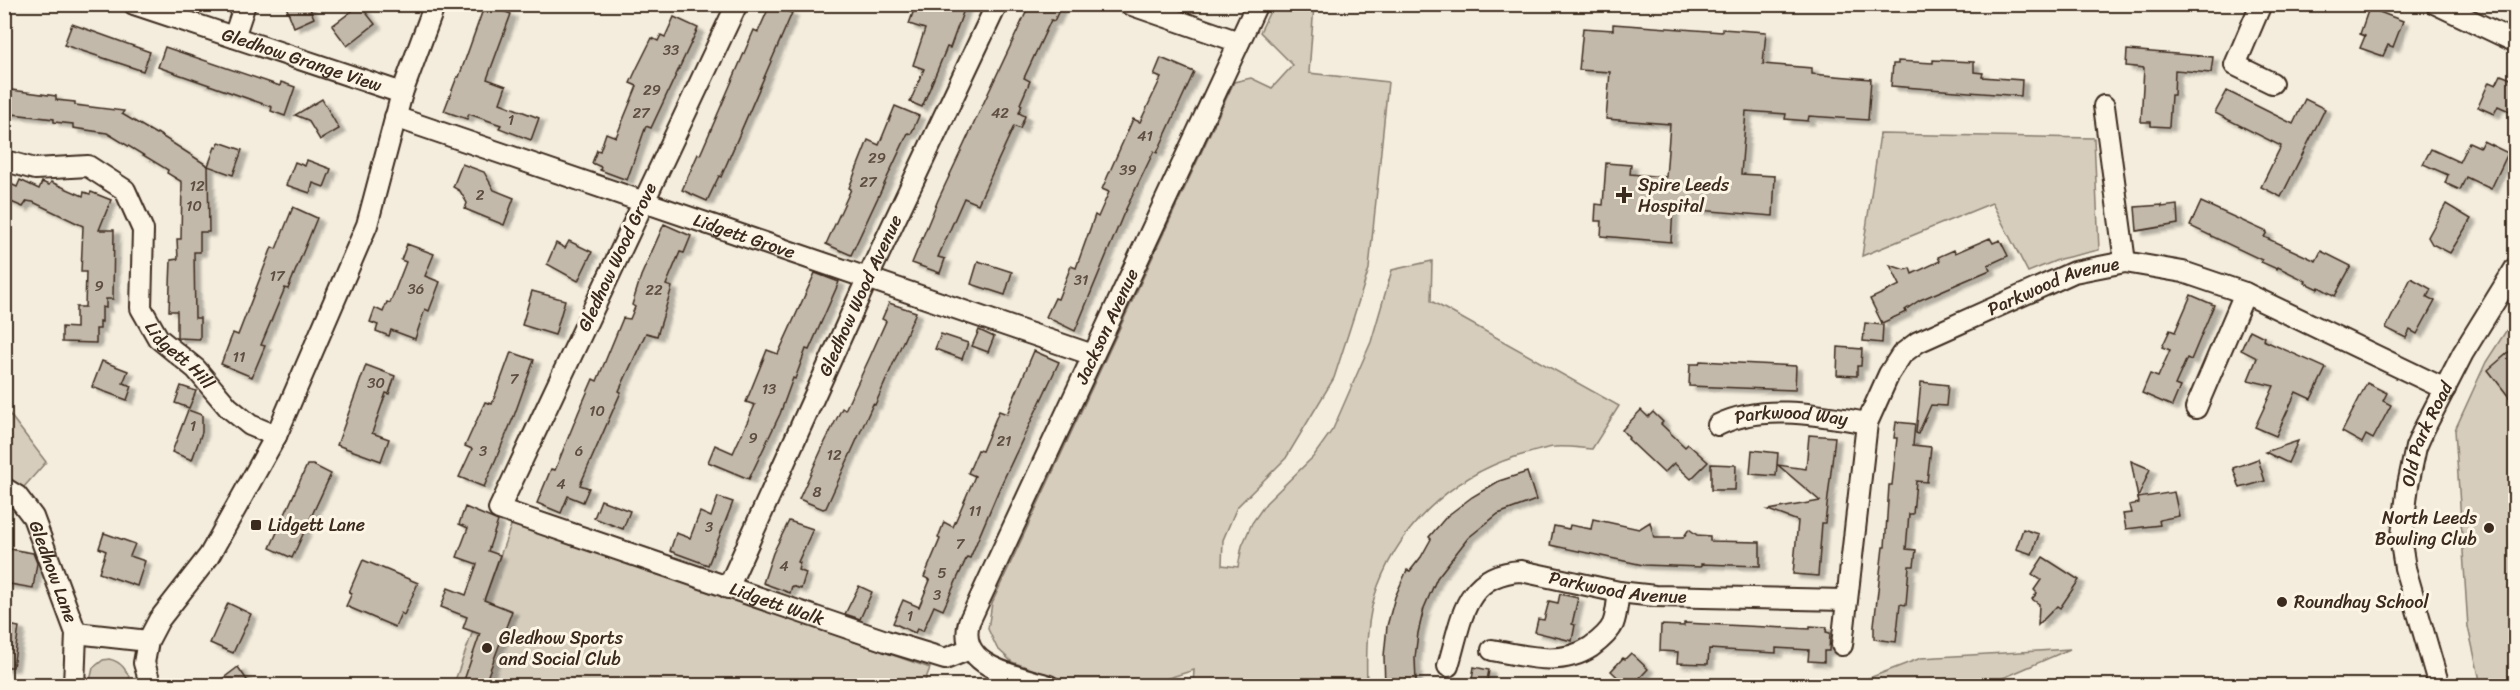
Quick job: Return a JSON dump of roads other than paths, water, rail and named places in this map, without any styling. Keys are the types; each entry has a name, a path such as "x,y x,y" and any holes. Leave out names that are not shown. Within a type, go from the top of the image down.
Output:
{"street":[{"name":"Gledhow Grange View","path":"134,4 402,93"},
{"path":"234,38 245,4"},
{"path":"151,686 144,663 148,641 159,620 214,547 276,436 367,225 402,93 435,4"},
{"name":"Gledhow Wood Grove","path":"499,509 737,4"},
{"name":"Gledhow Wood Avenue","path":"728,588 868,278 997,4"},
{"path":"1129,4 1239,42"},
{"name":"Jackson Avenue","path":"970,649 966,635 969,622 1257,4"},
{"path":"2261,4 2235,65 2272,83"},
{"path":"2436,4 2516,42"},
{"path":"2104,106 2125,262"},
{"name":"Lidgett Grove","path":"395,117 644,200 1093,355"},
{"name":"Lidgett Hill","path":"9,162 35,169 88,166 125,190 143,230 141,308 158,338 196,369 228,407 250,426 276,436"},
{"name":"Parkwood Avenue","path":"1842,645 1868,423 1889,374 1902,354 1918,342 2074,272 2125,262 2184,272 2245,293 2445,389"},
{"name":"Old Park Road","path":"2439,686 2404,568 2401,543 2404,512 2416,447 2463,353 2516,267"},
{"path":"2196,408 2245,293"},
{"name":"Parkwood Way","path":"1718,425 1734,417 1752,413 1831,417 1868,423"},
{"name":"Gledhow Lane","path":"4,488 17,496 33,517 76,633"},
{"name":"Lidgett Walk","path":"499,509 728,588 945,659 970,649"},
{"name":"Parkwood Avenue","path":"1448,666 1467,603 1476,589 1489,578 1504,572 1521,571 1619,592 1655,596 1846,600"},
{"path":"1492,650 1539,658 1561,659 1582,653 1599,641 1613,624 1619,592"},
{"path":"74,686 76,633 148,641"},
{"path":"970,649 975,656 989,666 1049,686"}],"place":[{"name":"Spire Leeds Hospital","path":"1624,195"},
{"name":"Lidgett Lane","path":"256,525"},
{"name":"North Leeds Bowling Club","path":"2489,528"},
{"name":"Roundhay School","path":"2282,602"},
{"name":"Gledhow Sports and Social Club","path":"487,648"}]}
